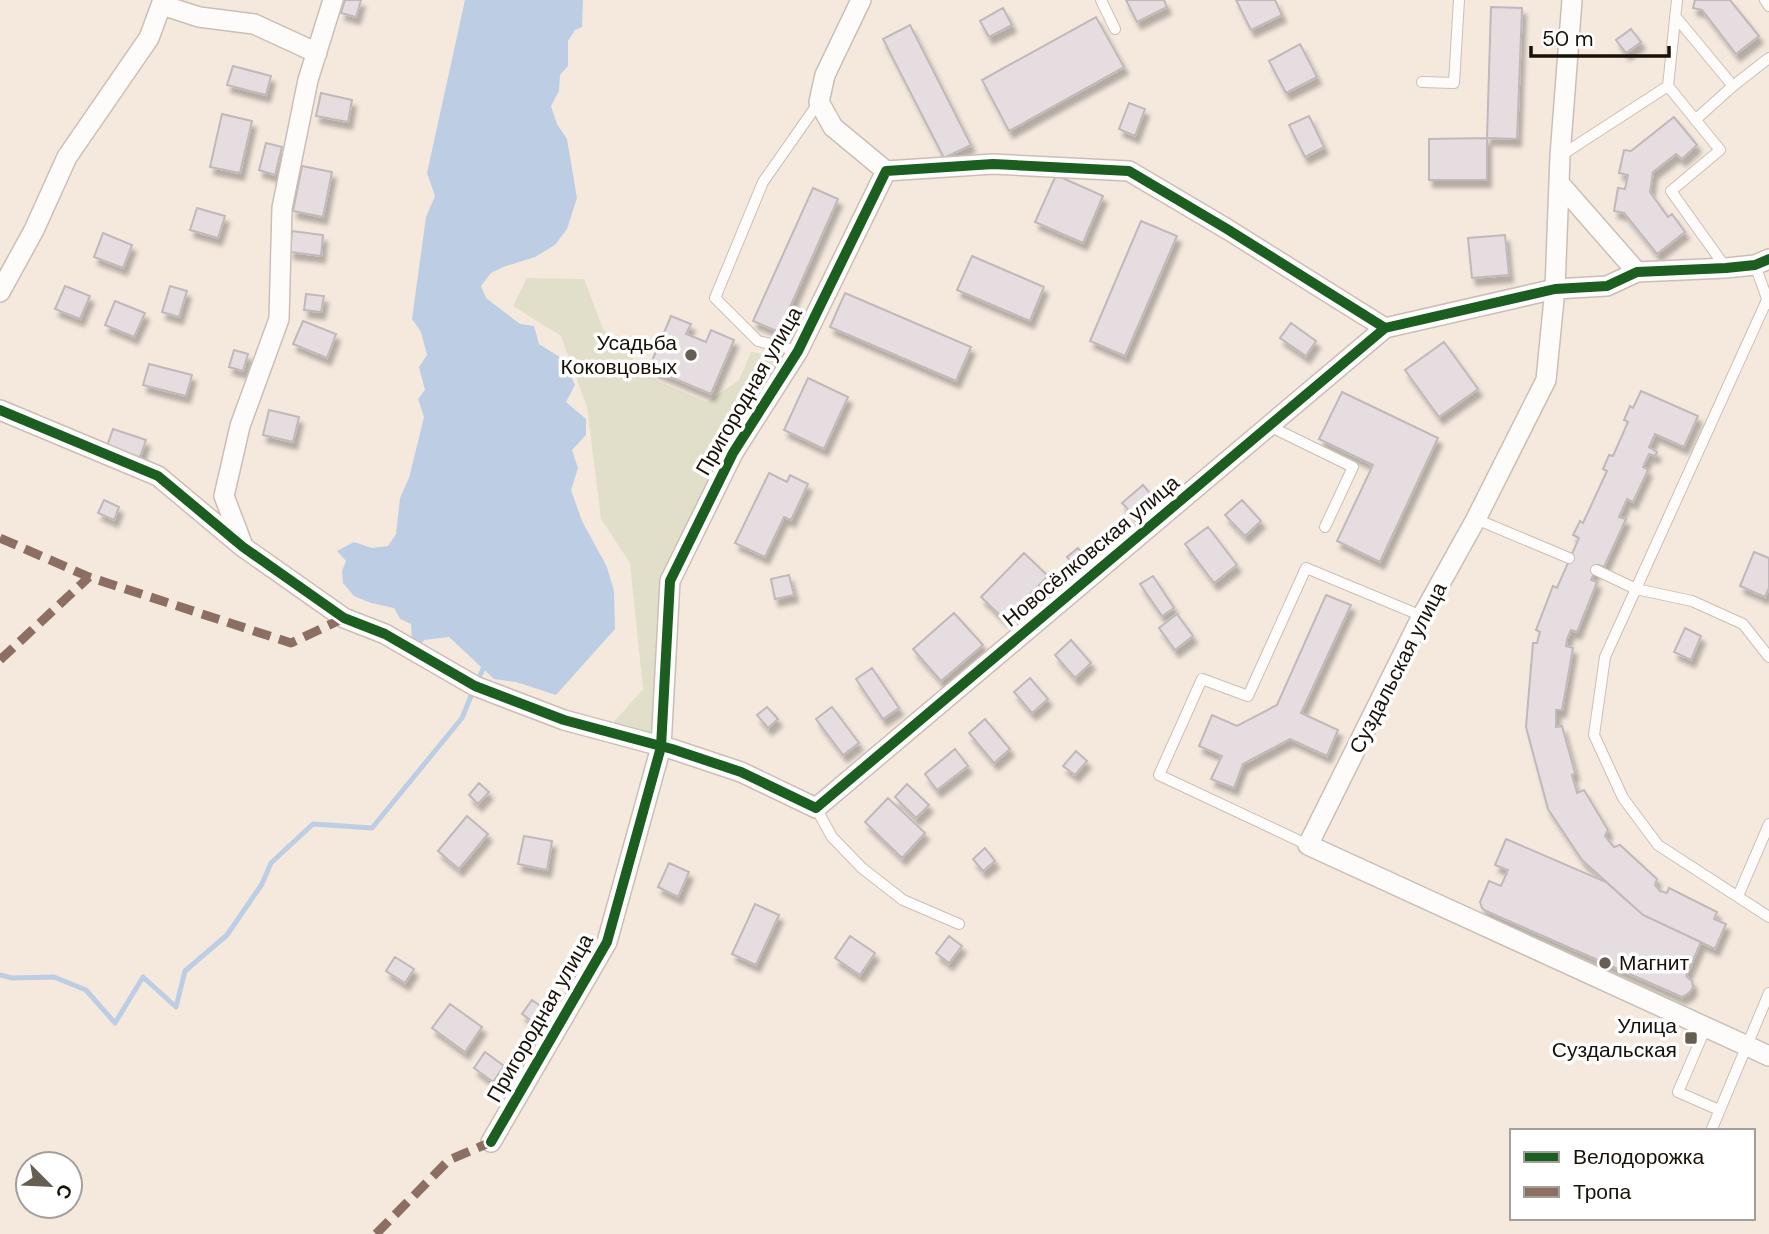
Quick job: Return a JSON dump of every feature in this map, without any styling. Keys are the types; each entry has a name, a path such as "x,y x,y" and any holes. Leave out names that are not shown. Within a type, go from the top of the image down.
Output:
{"street":[{"path":"243,547 224,496 240,426 279,319 282,208 308,80 333,0"},
{"path":"861,0 825,75 819,102 833,127 886,171 993,164 1129,171 1385,328"},
{"name":"Суздальская улица","path":"1308,845 1422,615 1476,519 1545,380 1555,289 1560,156 1572,0"},
{"path":"0,292 34,230 67,157 149,38 163,3 199,17 254,24 317,53"},
{"name":"Пригородная улица","path":"491,1142 607,942 661,747 670,581 733,453 798,351 886,171"},
{"path":"1559,183 1637,272 1726,268 1762,262"},
{"name":"Новосёлковская улица","path":"816,808 1385,328 1555,289 1607,286 1637,272"},
{"path":"0,410 158,477 243,547 344,618 385,634 475,686 564,720 741,772 816,808"},
{"path":"1308,845 1769,1056"}],"lane":[{"path":"1101,0 1115,29"},
{"path":"1422,82 1454,83 1459,0"},
{"path":"1677,0 1668,86 1720,149 1671,191 1726,268"},
{"path":"1765,0 1769,6"},
{"path":"1675,16 1733,86"},
{"path":"1695,120 1769,58"},
{"path":"1560,156 1668,86"},
{"path":"798,351 758,341 715,298 763,182 819,102"},
{"path":"1762,262 1768,302 1605,657 1594,735 1623,798 1658,845 1769,917"},
{"path":"1269,426 1353,467 1325,527"},
{"path":"1476,519 1569,558"},
{"path":"1308,845 1159,775 1202,679 1248,696 1306,568 1422,615"},
{"path":"1596,570 1636,589 1692,601 1743,624 1769,657"},
{"path":"816,808 832,837 862,868 904,900 959,924"},
{"path":"1738,896 1769,824"},
{"path":"1712,1129 1769,993"},
{"path":"1706,1027 1678,1093 1719,1110"}],"shaded area":[{"path":"527,278 584,279 603,329 657,381 707,402 739,380 751,352 782,356 725,447 667,568 658,710 650,735 611,725 643,689 630,563 601,519 587,407 561,336 513,306"}],"water":[{"path":"465,0 583,0 582,27 575,30 568,41 568,66 560,75 559,91 551,106 557,124 567,139 577,198 567,229 555,245 535,257 491,273 481,286 486,298 520,324 534,326 539,344 563,359 575,385 566,402 586,419 586,435 572,450 578,468 571,490 582,521 607,567 614,591 615,629 556,695 516,682 494,679 449,637 424,640 420,647 412,642 411,624 400,619 394,608 354,596 343,583 342,571 346,561 337,551 354,542 372,548 388,546 396,534 400,498 409,478 424,417 418,399 425,390 419,367 427,355 421,332 412,319 426,217 435,196 427,173"}],"building":[{"path":"345,0 361,0 356,17 341,13"},
{"path":"1126,0 1164,0 1167,7 1137,22"},
{"path":"1236,0 1275,0 1282,15 1251,30"},
{"path":"1695,0 1730,0 1759,36 1736,54 1702,10 1693,8"},
{"path":"1491,7 1522,8 1517,139 1487,138"},
{"path":"1003,8 1012,25 989,37 980,21"},
{"path":"1096,17 1124,67 1009,131 982,80"},
{"path":"910,25 971,145 944,158 883,39"},
{"path":"1631,29 1641,42 1626,53 1616,40"},
{"path":"1300,44 1317,77 1286,93 1269,61"},
{"path":"233,66 271,76 266,95 227,85"},
{"path":"321,93 352,100 348,122 316,116"},
{"path":"1129,103 1145,109 1135,136 1119,129"},
{"path":"222,114 252,121 240,173 210,167"},
{"path":"1309,116 1324,147 1305,157 1289,125"},
{"path":"1674,117 1697,145 1682,159 1676,154 1653,172 1650,192 1668,217 1672,214 1685,232 1657,254 1624,213 1614,211 1618,188 1625,189 1628,175 1619,173 1624,150 1631,151"},
{"path":"1487,138 1487,180 1429,180 1429,139"},
{"path":"266,143 282,147 275,175 259,170"},
{"path":"302,166 332,172 323,217 293,211"},
{"path":"1056,175 1103,196 1083,243 1035,222"},
{"path":"813,188 838,199 779,332 753,321"},
{"path":"197,208 225,216 218,238 190,230"},
{"path":"1141,221 1177,236 1125,356 1090,341"},
{"path":"292,231 323,235 321,256 290,252"},
{"path":"103,233 132,245 123,268 94,257"},
{"path":"1505,235 1509,275 1472,278 1468,238"},
{"path":"972,256 1044,287 1030,321 957,290"},
{"path":"65,286 90,296 80,319 55,309"},
{"path":"170,286 187,291 179,317 162,312"},
{"path":"845,293 971,347 956,381 830,327"},
{"path":"306,294 324,296 321,312 304,310"},
{"path":"115,301 145,313 134,337 105,325"},
{"name":"Усадьба Коковцовых","path":"671,316 691,324 686,334 706,342 711,330 734,340 711,394 649,368"},
{"path":"303,321 336,334 327,358 293,344"},
{"path":"1291,323 1316,341 1306,356 1280,338"},
{"path":"1444,342 1478,389 1439,417 1405,370"},
{"path":"234,350 248,354 243,371 229,367"},
{"path":"149,364 192,375 186,396 143,385"},
{"path":"808,378 848,397 824,449 784,430"},
{"path":"1641,391 1698,416 1684,447 1655,434 1649,447 1657,452 1655,456 1649,454 1643,467 1648,470 1633,502 1627,499 1619,517 1626,519 1604,567 1598,565 1591,580 1597,582 1577,632 1571,630 1567,639 1566,646 1573,648 1562,710 1556,710 1556,727 1562,726 1575,773 1572,775 1577,793 1584,790 1608,830 1605,836 1614,847 1620,845 1657,879 1655,885 1660,891 1667,893 1669,888 1717,912 1714,919 1726,924 1715,949 1643,915 1582,860 1548,809 1526,727 1533,643 1537,643 1540,632 1536,630 1553,586 1557,588 1579,538 1573,535 1580,521 1583,523 1607,471 1603,469 1609,455 1613,456 1628,422 1624,420 1630,406 1633,408"},
{"path":"1342,392 1438,438 1380,562 1337,541 1373,465 1319,439"},
{"path":"269,410 299,417 293,442 263,435"},
{"path":"113,429 146,440 139,460 106,449"},
{"path":"769,473 787,482 790,475 808,484 791,520 784,517 765,557 735,543"},
{"path":"1143,485 1157,501 1137,519 1122,503"},
{"path":"104,500 119,507 114,520 98,513"},
{"path":"1242,500 1261,521 1245,536 1225,515"},
{"path":"1208,527 1237,565 1214,583 1185,544"},
{"path":"1078,548 1092,565 1081,574 1067,557"},
{"path":"1754,552 1769,558 1769,588 1765,597 1740,586"},
{"path":"1024,553 1048,576 1005,620 981,597"},
{"path":"789,575 794,595 775,599 771,579"},
{"path":"1153,576 1174,608 1162,616 1140,584"},
{"path":"1326,595 1351,605 1301,713 1338,730 1327,756 1290,739 1243,764 1234,788 1211,779 1222,756 1199,746 1212,715 1237,726 1277,705"},
{"path":"954,613 983,645 941,681 913,649"},
{"path":"1177,614 1193,636 1175,650 1159,628"},
{"path":"1685,628 1701,636 1691,660 1674,652"},
{"path":"1071,640 1091,663 1075,678 1055,655"},
{"path":"872,668 899,708 883,719 856,679"},
{"path":"1030,678 1048,699 1032,713 1014,692"},
{"path":"767,707 778,719 768,728 757,715"},
{"path":"832,707 859,743 843,755 816,719"},
{"path":"985,719 1010,749 994,763 969,733"},
{"path":"955,749 968,766 937,790 925,774"},
{"path":"1076,751 1087,761 1075,775 1063,766"},
{"path":"479,783 489,792 478,804 469,795"},
{"path":"907,784 929,805 916,818 895,797"},
{"path":"888,798 925,833 902,858 865,822"},
{"path":"467,816 488,834 459,869 438,851"},
{"path":"524,836 552,841 547,870 518,864"},
{"path":"1506,839 1606,882 1643,915 1701,942 1686,976 1692,981 1690,992 1682,997 1482,908 1480,902 1489,881 1501,886 1508,870 1495,865"},
{"path":"985,848 995,861 983,871 973,859"},
{"path":"669,863 689,872 678,897 658,887"},
{"path":"755,904 779,915 756,965 732,954"},
{"path":"850,936 875,953 860,975 835,958"},
{"path":"949,936 962,946 949,963 936,953"},
{"path":"395,957 414,969 405,983 386,971"},
{"path":"532,1000 546,1010 536,1024 522,1014"},
{"path":"450,1004 482,1027 465,1052 432,1028"},
{"path":"485,1052 504,1066 493,1082 474,1068"}],"waterway":[{"path":"477,682 483,669"},
{"path":"0,975 12,978 54,977 86,990 115,1023 143,977 176,1007 185,971 227,935 262,884 271,863 313,824 372,828 462,718 473,691"}],"marked path":[{"path":"0,538 89,577 291,643 344,618"},
{"path":"0,660 89,577"},
{"path":"376,1234 449,1160 491,1142"}],"cycle path":[{"path":"491,1142 607,942 661,747 670,581 733,453 798,351 886,171 993,164 1129,171 1385,328"},
{"path":"0,410 158,476 243,547 344,618 385,634 475,686 564,720 672,749 741,772 816,808 1385,328 1555,289 1607,286 1637,272 1726,268 1755,265 1769,259"}],"place":[{"name":"Усадьба Коковцовых","path":"691,355"},
{"name":"Магнит","path":"1605,963"},
{"name":"Улица Суздальская","path":"1691,1038"}]}
